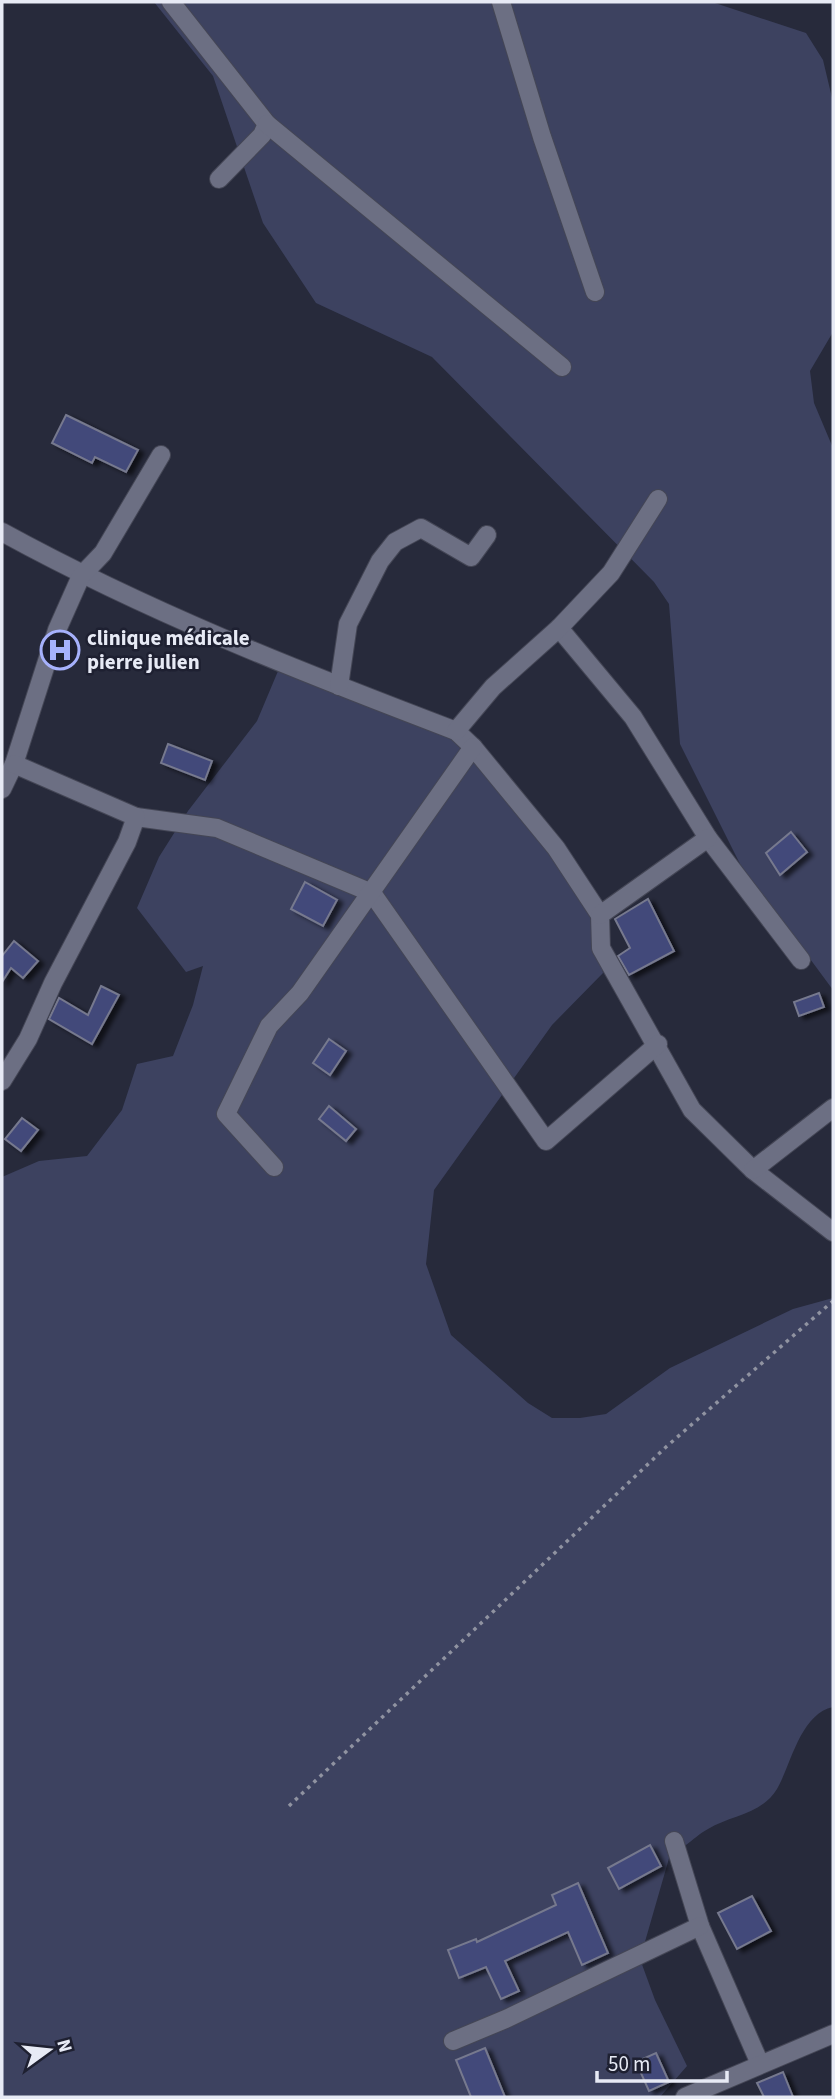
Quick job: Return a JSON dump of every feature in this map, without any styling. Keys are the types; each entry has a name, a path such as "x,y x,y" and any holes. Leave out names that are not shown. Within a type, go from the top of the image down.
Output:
{"street":[{"path":"171,2 267,124 562,367"},
{"path":"501,2 542,137 595,292"},
{"path":"219,179 261,135 267,124"},
{"path":"2,789 14,764 57,630 81,576 103,553 161,455"},
{"path":"456,731 493,687 559,628 611,573 658,499"},
{"path":"339,686 348,624 380,561 395,542 421,528 471,557 487,535"},
{"path":"2,533 81,576 264,657 456,731 473,747 556,848 600,915 601,948 658,1044 692,1110 753,1170 833,1232"},
{"path":"559,628 633,717 708,838 801,960"},
{"path":"274,1167 226,1114 269,1026 300,993 473,747"},
{"path":"14,764 136,817 217,828 372,893 546,1141 658,1044"},
{"path":"2,1081 28,1039 127,842 136,817"},
{"path":"600,915 708,838"},
{"path":"753,1170 833,1108"},
{"path":"674,1841 699,1926 760,2064"},
{"path":"453,2041 520,2012 699,1926"},
{"path":"687,2097 833,2034"}],"path":[{"path":"289,1806 666,1447 833,1301"}],"shaded area":[{"path":"154,2 712,2 806,33 823,60 833,102 833,332 810,371 814,403 833,448 833,990 740,864 680,744 669,604 654,582 432,357 316,303 263,223 213,76"},
{"path":"281,664 465,733 548,837 592,920 603,973 552,1025 434,1190 426,1264 451,1335 528,1403 552,1418 580,1418 606,1414 670,1368 793,1309 833,1298 833,1707 812,1719 804,1730 777,1789 763,1804 717,1824 686,1845 674,1841 640,1959 655,2000 687,2066 660,2097 2,2097 2,1177 39,1161 87,1156 122,1110 137,1064 173,1056 193,1005 203,966 186,972 137,908 159,857 188,811 257,721"}],"building":[{"path":"66,415 138,450 126,472 95,457 92,463 52,443"},
{"path":"168,744 212,761 205,780 161,763"},
{"path":"791,832 807,852 780,875 766,853"},
{"path":"305,882 337,900 323,926 291,909"},
{"path":"648,899 674,951 629,975 618,956 630,948 615,919"},
{"path":"14,941 38,961 23,978 11,968 2,982 2,956"},
{"path":"101,986 119,995 92,1044 49,1019 59,998 88,1015"},
{"path":"819,993 824,1007 799,1016 794,1002"},
{"path":"329,1039 346,1051 330,1075 313,1063"},
{"path":"329,1106 356,1129 346,1141 319,1119"},
{"path":"22,1118 38,1130 21,1151 5,1139"},
{"path":"650,1845 661,1866 619,1889 608,1868"},
{"path":"578,1883 608,1953 582,1965 568,1932 505,1961 519,1991 501,1999 486,1967 459,1978 448,1950 476,1939 477,1942 556,1905 552,1895"},
{"path":"752,1896 771,1931 737,1949 718,1913"},
{"path":"485,2048 505,2097 471,2097 456,2060"},
{"path":"656,2053 669,2082 649,2091 636,2062"},
{"path":"783,2072 793,2097 764,2097 757,2083"}],"place":[{"name":"clinique médicale pierre julien","path":"60,650"}]}
